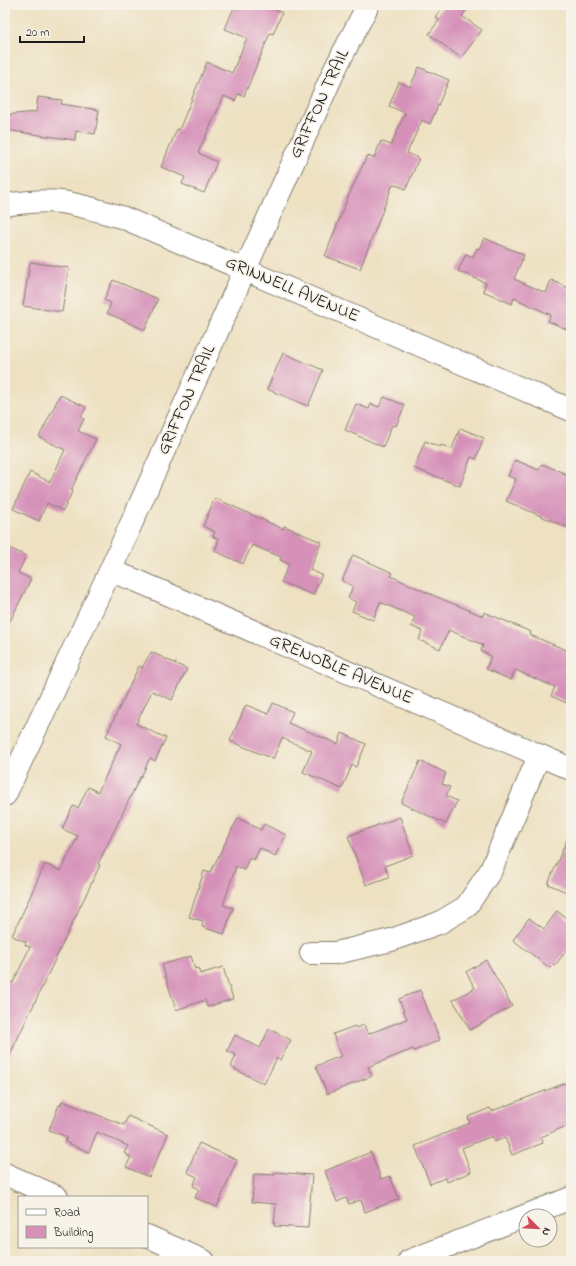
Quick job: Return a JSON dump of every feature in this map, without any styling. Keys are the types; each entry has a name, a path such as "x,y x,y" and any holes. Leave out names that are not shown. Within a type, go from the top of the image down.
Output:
{"street":[{"name":"GRIFFON TRAIL","path":"5,794 110,571 335,69 368,5"},
{"name":"GRINNELL AVENUE","path":"5,204 60,202 95,209 124,218 571,410"},
{"name":"GRENOBLE AVENUE","path":"110,571 142,583 571,769"},
{"path":"311,953 336,953 390,940 439,924 466,907 491,870 539,756"},
{"path":"5,1174 55,1196"},
{"path":"409,1261 571,1198"},
{"path":"148,1236 204,1261"}],"building":[{"path":"235,5 264,5 282,13 273,34 270,33 244,96 238,94 235,101 224,96 198,153 217,162 204,193 182,184 185,177 161,167 177,129 179,130 207,62 232,73 247,38 225,29"},
{"path":"444,5 470,5 462,16 482,30 461,58 429,34 439,20 435,17"},
{"path":"419,67 449,80 430,124 422,120 407,153 419,158 406,189 393,184 360,269 325,256 348,197 367,156 374,158 381,141 391,145 405,113 389,106 399,82 410,87"},
{"path":"38,97 62,100 61,104 99,110 95,134 76,131 75,140 5,130 5,115 36,112"},
{"path":"484,238 524,255 514,279 546,293 551,280 571,289 571,331 548,321 551,315 514,298 512,304 483,291 486,283 458,271 466,254 473,257"},
{"path":"30,262 69,268 62,312 23,306"},
{"path":"113,280 158,299 145,330 107,313 111,303 104,300"},
{"path":"283,353 323,370 308,406 267,389"},
{"path":"60,395 86,407 81,417 84,419 78,431 96,439 71,490 73,490 63,511 47,503 39,521 13,509 30,472 50,482 65,450 39,437"},
{"path":"384,397 405,405 396,426 392,425 383,447 345,430 356,404 369,409 371,404 379,407"},
{"path":"460,428 484,438 476,459 471,457 460,486 414,468 425,441 440,447 441,445 452,449"},
{"path":"515,460 539,470 542,464 571,476 571,529 506,501 516,479 508,476"},
{"path":"215,498 283,529 284,526 321,542 310,570 322,575 313,595 281,582 289,564 280,560 281,557 252,545 243,564 215,551 219,539 213,537 215,532 203,526"},
{"path":"5,546 26,556 18,573 31,579 5,631"},
{"path":"353,555 393,573 391,576 437,597 483,616 484,612 531,632 530,635 569,651 571,649 571,705 551,696 555,687 515,670 511,680 486,669 491,656 481,651 483,645 449,630 440,649 419,640 422,631 411,626 415,617 380,602 373,620 352,611 356,602 348,598 353,586 342,581"},
{"path":"151,652 187,669 172,700 152,691 136,724 166,738 155,761 150,758 140,777 5,1065 5,979 13,983 30,947 25,945 26,942 12,936 45,864 61,871 78,836 62,829 73,806 78,808 88,787 98,792 121,744 106,736 139,666 142,668"},
{"path":"273,703 293,712 288,723 338,744 342,733 366,744 356,767 352,765 342,789 303,772 312,751 282,738 273,759 230,741 246,705 268,714"},
{"path":"420,761 446,773 442,784 450,787 446,796 457,801 446,824 401,803"},
{"path":"400,817 413,855 385,866 389,877 366,885 348,836"},
{"path":"238,818 261,830 264,824 286,835 275,856 260,848 254,860 249,858 244,870 236,866 223,905 233,908 224,934 202,927 203,921 189,917 204,871 210,873"},
{"path":"571,830 571,894 548,884"},
{"path":"557,911 571,922 571,945 555,965 554,964 550,968 513,940 529,918 544,929"},
{"path":"191,956 195,969 198,968 200,974 223,967 233,999 207,1007 205,1000 176,1010 162,965"},
{"path":"486,960 512,1006 470,1030 453,1000 475,988 466,972"},
{"path":"420,990 440,1040 368,1067 372,1076 327,1094 316,1066 341,1056 333,1034 355,1026 356,1028 364,1025 368,1034 407,1019 399,999"},
{"path":"269,1029 291,1040 280,1060 277,1058 264,1084 231,1067 236,1055 227,1051 235,1035 260,1048"},
{"path":"571,1081 571,1124 541,1137 543,1143 512,1155 505,1138 494,1142 492,1136 462,1148 471,1172 447,1182 445,1178 430,1184 415,1146 470,1123 468,1117 490,1108 492,1111"},
{"path":"62,1101 124,1125 128,1116 168,1134 149,1177 126,1167 131,1157 124,1153 128,1146 97,1132 89,1152 65,1142 67,1137 49,1130"},
{"path":"199,1143 237,1160 217,1207 195,1198 199,1189 193,1186 197,1177 187,1172"},
{"path":"371,1152 381,1179 390,1176 399,1199 365,1212 361,1200 349,1204 346,1198 337,1202 325,1171"},
{"path":"275,1172 312,1175 308,1228 274,1226 276,1204 252,1202 254,1174 275,1175"}]}
